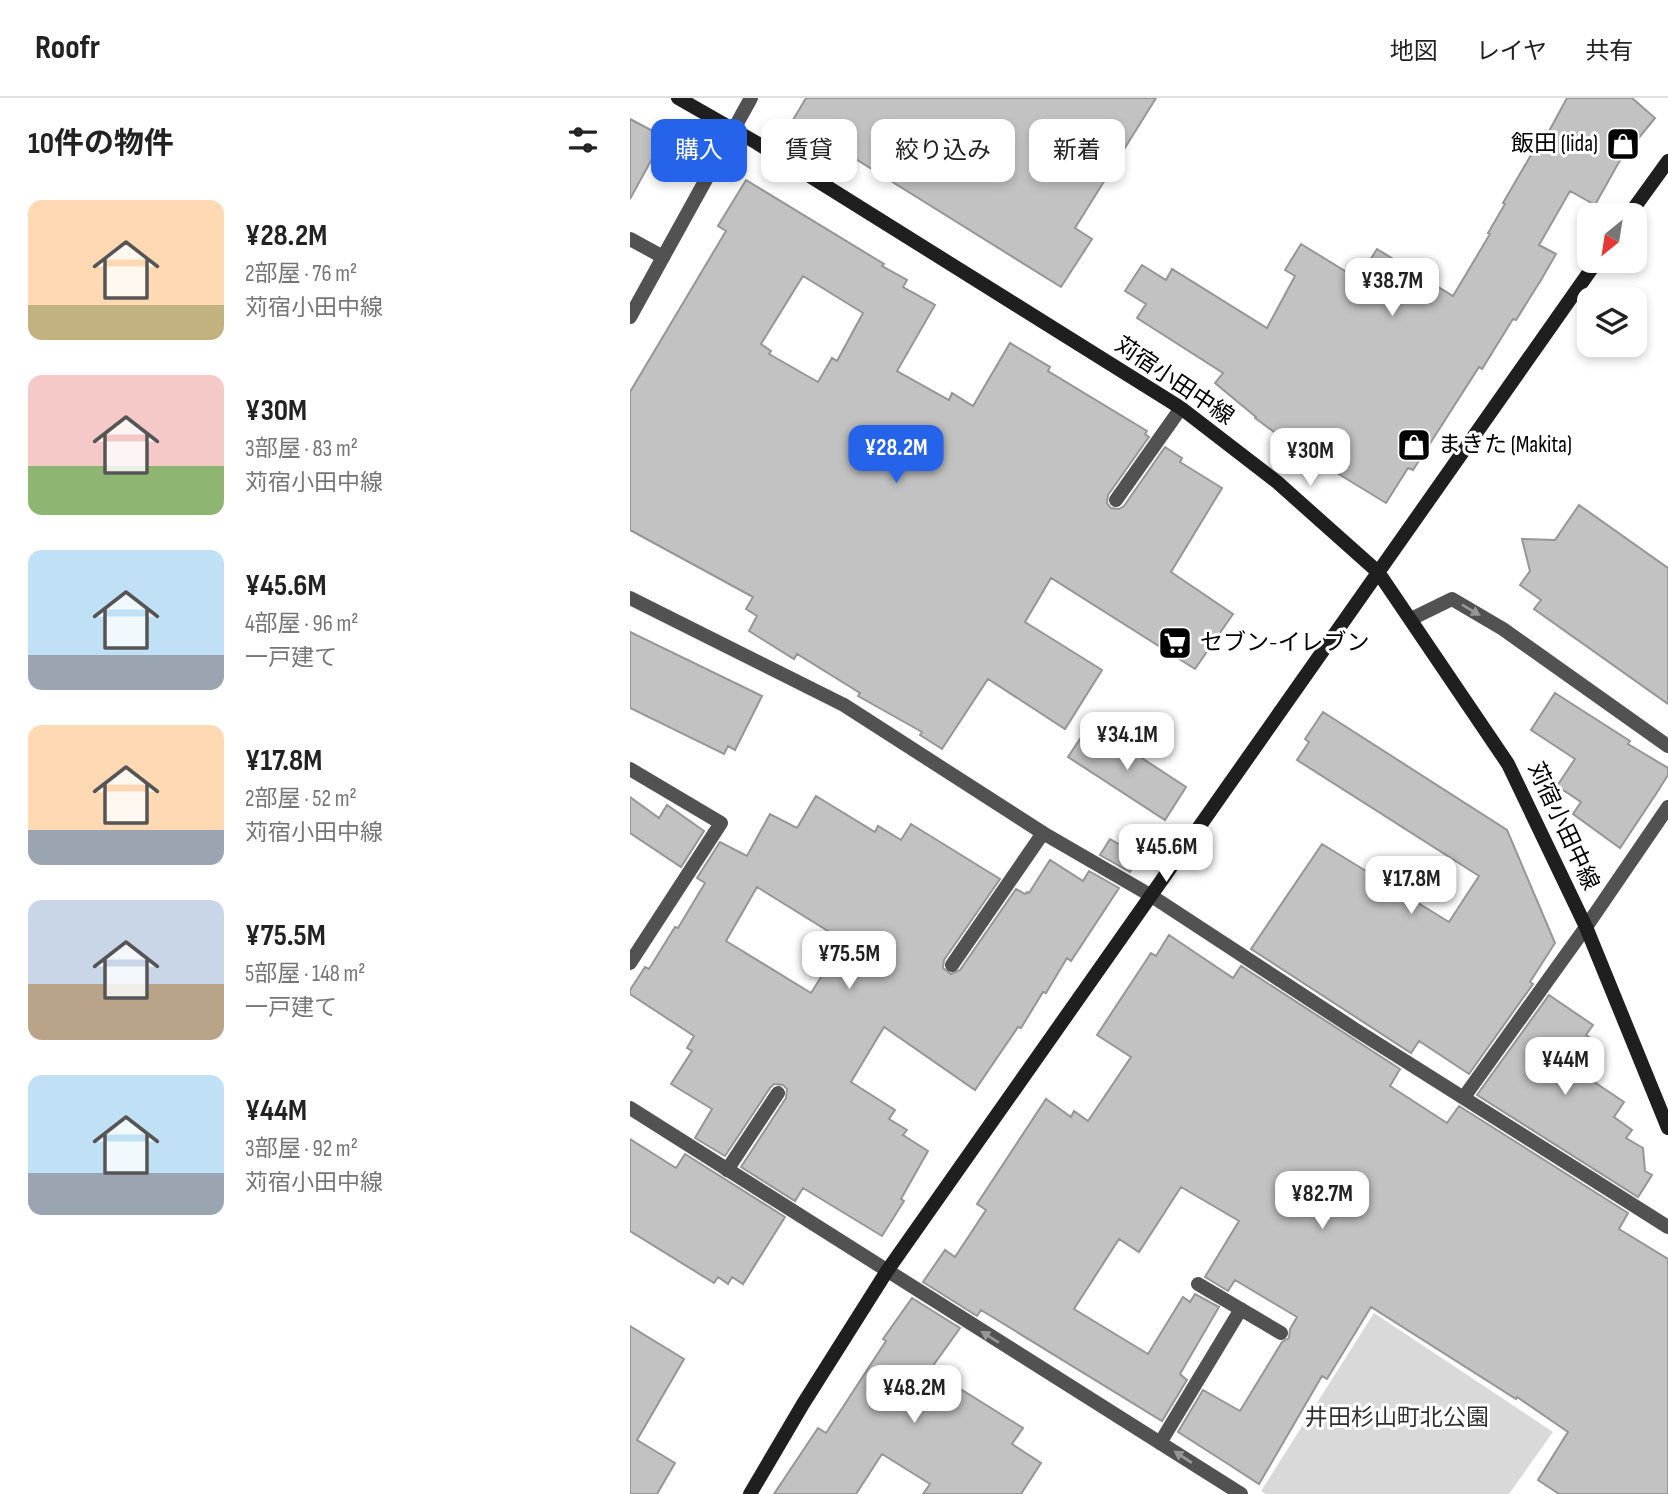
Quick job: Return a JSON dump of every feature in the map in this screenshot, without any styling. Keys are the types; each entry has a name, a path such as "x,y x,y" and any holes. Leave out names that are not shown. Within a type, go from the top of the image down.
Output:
{"street":[{"name":"苅宿小田中線","path":"678,98 716,119"},
{"path":"739,119 751,98"},
{"name":"苅宿小田中線","path":"747,137 1181,408 1277,482 1378,572 1508,764 1586,927 1668,1128"},
{"path":"1638,203 1668,161"},
{"path":"630,317 705,182"},
{"path":"630,239 663,257"},
{"path":"750,1494 887,1271 1589,273"},
{"path":"1116,500 1181,408"},
{"path":"630,598 844,705 1043,833 1150,895 1356,1030 1668,1227"},
{"path":"1411,619 1452,599 1503,629 1668,746"},
{"path":"630,769 721,823 630,963"},
{"path":"1464,1097 1668,807"},
{"path":"952,965 1043,833"},
{"path":"727,1170 779,1093"},
{"path":"630,1108 1241,1494"},
{"path":"1198,1284 1281,1333"},
{"path":"1160,1443 1241,1309"}],"green space":[{"name":"井田杉山町北公園","path":"1374,1313 1553,1432 1509,1494 1266,1494 1261,1491"}],"building":[{"path":"806,98 1156,98 1125,148 1125,119 1029,119 1029,182 1104,182 1075,228 1092,239 1061,287 892,182 1015,182 1015,119 871,119 871,169 857,160 857,119 794,119"},
{"path":"1567,98 1632,98 1655,118 1619,162 1596,203 1570,191 1539,245 1556,254 1541,280 1482,369 1479,367 1413,470 1408,468 1386,503 1296,448 1255,418 1215,383 1223,373 1137,318 1146,304 1125,291 1142,265 1166,280 1172,269 1267,328 1295,276 1285,270 1301,244 1358,279 1377,249 1453,296 1490,234 1488,233 1505,204 1503,203 1545,131 1548,133"},
{"path":"630,119 651,130 651,161 630,199"},
{"path":"747,181 907,280 903,287 935,305 897,371 949,400 952,393 973,406 1010,343 1050,367 1048,371 1147,431 1145,434 1149,437 1108,495 1107,503 1111,508 1119,509 1124,506 1165,447 1182,458 1180,462 1222,488 1171,572 1233,614 1195,669 1051,578 1025,622 1102,670 1065,729 988,679 942,749 920,735 922,732 858,696 860,693 797,654 794,659 749,631 757,616 746,609 753,597 630,530 630,392 726,231 718,226","holes":["803,276 863,313 837,361 832,358 818,382 769,354 771,351 761,344"]},
{"path":"1579,505 1668,568 1668,704 1534,609 1541,600 1520,585 1530,571 1522,539 1555,540"},
{"path":"630,632 762,696 735,750 728,746 724,754 630,708"},
{"path":"1555,693 1630,741 1628,744 1668,768 1668,775 1620,848 1573,814 1581,802 1557,786 1575,759 1531,730"},
{"path":"1323,712 1507,830 1555,943 1530,982 1533,984 1469,1074 1419,1041 1411,1053 1251,949 1322,844 1449,922 1479,876 1297,760 1309,742 1305,739"},
{"path":"1090,724 1186,787 1165,820 1068,757"},
{"path":"816,796 875,832 878,826 901,840 911,824 1000,879 944,960 943,968 951,974 960,970 1016,889 1025,894 1029,893 1050,860 1083,881 1089,871 1119,888 1071,961 1067,958 1046,993 1043,992 1021,1028 1018,1027 975,1090 884,1027 851,1082 895,1110 889,1119 907,1130 903,1135 928,1151 901,1199 904,1201 882,1236 803,1188 795,1201 741,1167 786,1098 787,1089 783,1085 774,1084 770,1088 725,1156 695,1138 712,1109 671,1084 692,1051 687,1048 694,1036 630,994 645,967 649,969 675,927 678,928 705,883 697,878 720,842 747,856 770,814 797,828","holes":["757,887 844,941 811,993 726,941"]},
{"path":"630,797 659,818 667,805 704,831 681,867 630,833"},
{"path":"1110,839 1140,856 1130,872 1100,855"},
{"path":"1169,935 1233,978 1241,966 1400,1069 1390,1086 1447,1123 1459,1106 1628,1213 1619,1229 1668,1259 1668,1494 1559,1494 1538,1480 1568,1432 1517,1397 1516,1399 1371,1307 1327,1379 1322,1376 1259,1484 1178,1432 1203,1390 1240,1411 1282,1342 1289,1338 1290,1329 1297,1317 1235,1280 1228,1291 1205,1277 1239,1221 1181,1187 1139,1252 1119,1239 1074,1309 1148,1354 1183,1297 1190,1302 1195,1294 1219,1307 1180,1374 1187,1380 1162,1421 981,1310 977,1316 923,1282 945,1250 955,1257 986,1210 977,1204 1046,1099 1071,1117 1074,1111 1088,1121 1131,1057 1097,1035 1151,953 1156,956"},
{"path":"1549,995 1593,1025 1586,1035 1592,1039 1572,1067 1624,1102 1614,1117 1632,1130 1626,1138 1643,1148 1645,1171 1652,1175 1638,1197 1477,1095"},
{"path":"630,1139 676,1168 685,1154 785,1217 743,1284 732,1277 728,1284 718,1277 714,1283 630,1231"},
{"path":"912,1298 960,1328 930,1370 1023,1428 1012,1444 1041,1463 1021,1494 923,1494 930,1484 882,1454 856,1494 774,1494 818,1428 826,1433 886,1341 883,1339"},
{"path":"630,1326 684,1359 637,1440 675,1463 657,1494 630,1494"}],"place":[{"name":"飯田 (Iida)","path":"1623,144"},
{"name":"まきた (Makita)","path":"1414,445"},
{"name":"セブン-イレブン","path":"1175,643"}]}
